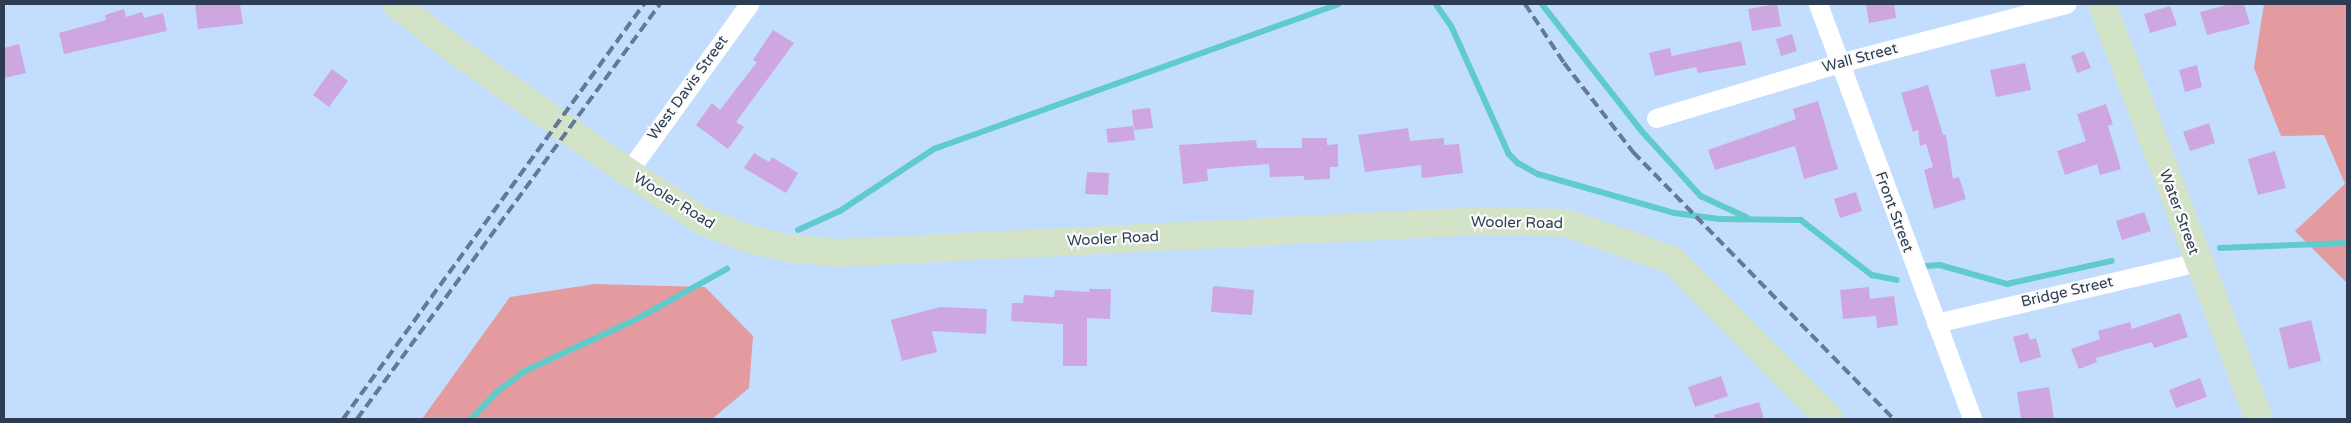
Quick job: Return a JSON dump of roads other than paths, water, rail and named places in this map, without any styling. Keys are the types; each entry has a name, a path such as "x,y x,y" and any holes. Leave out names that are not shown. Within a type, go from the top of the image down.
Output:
{"street":[{"name":"Wooler Road","path":"396,4 452,49 628,172 720,229 770,244 839,253 1482,221 1566,223 1672,260 1830,419"},
{"name":"West Davis Street","path":"628,172 749,4"},
{"name":"Front Street","path":"1818,4 1972,419"},
{"name":"Wall Street","path":"1656,118 1839,63 2066,4"},
{"name":"Water Street","path":"2102,4 2198,262 2259,419"},
{"name":"Bridge Street","path":"1936,323 2198,262"}],"waterway":[{"path":"798,230 840,211 934,149 1338,4"},
{"path":"1436,4 1452,27 1509,154 1518,163 1538,174 1675,213 1719,219 1801,220 1872,275 1897,280"},
{"path":"1542,4 1642,131 1701,196 1746,217"},
{"path":"2220,248 2347,243"},
{"path":"1926,266 1940,265 2007,284 2112,261"},
{"path":"471,419 497,392 525,371 637,319 727,269"}],"railway":[{"path":"343,419 644,4"},
{"path":"357,419 660,4"},
{"path":"1525,4 1564,63 1633,152 1894,419"}]}
